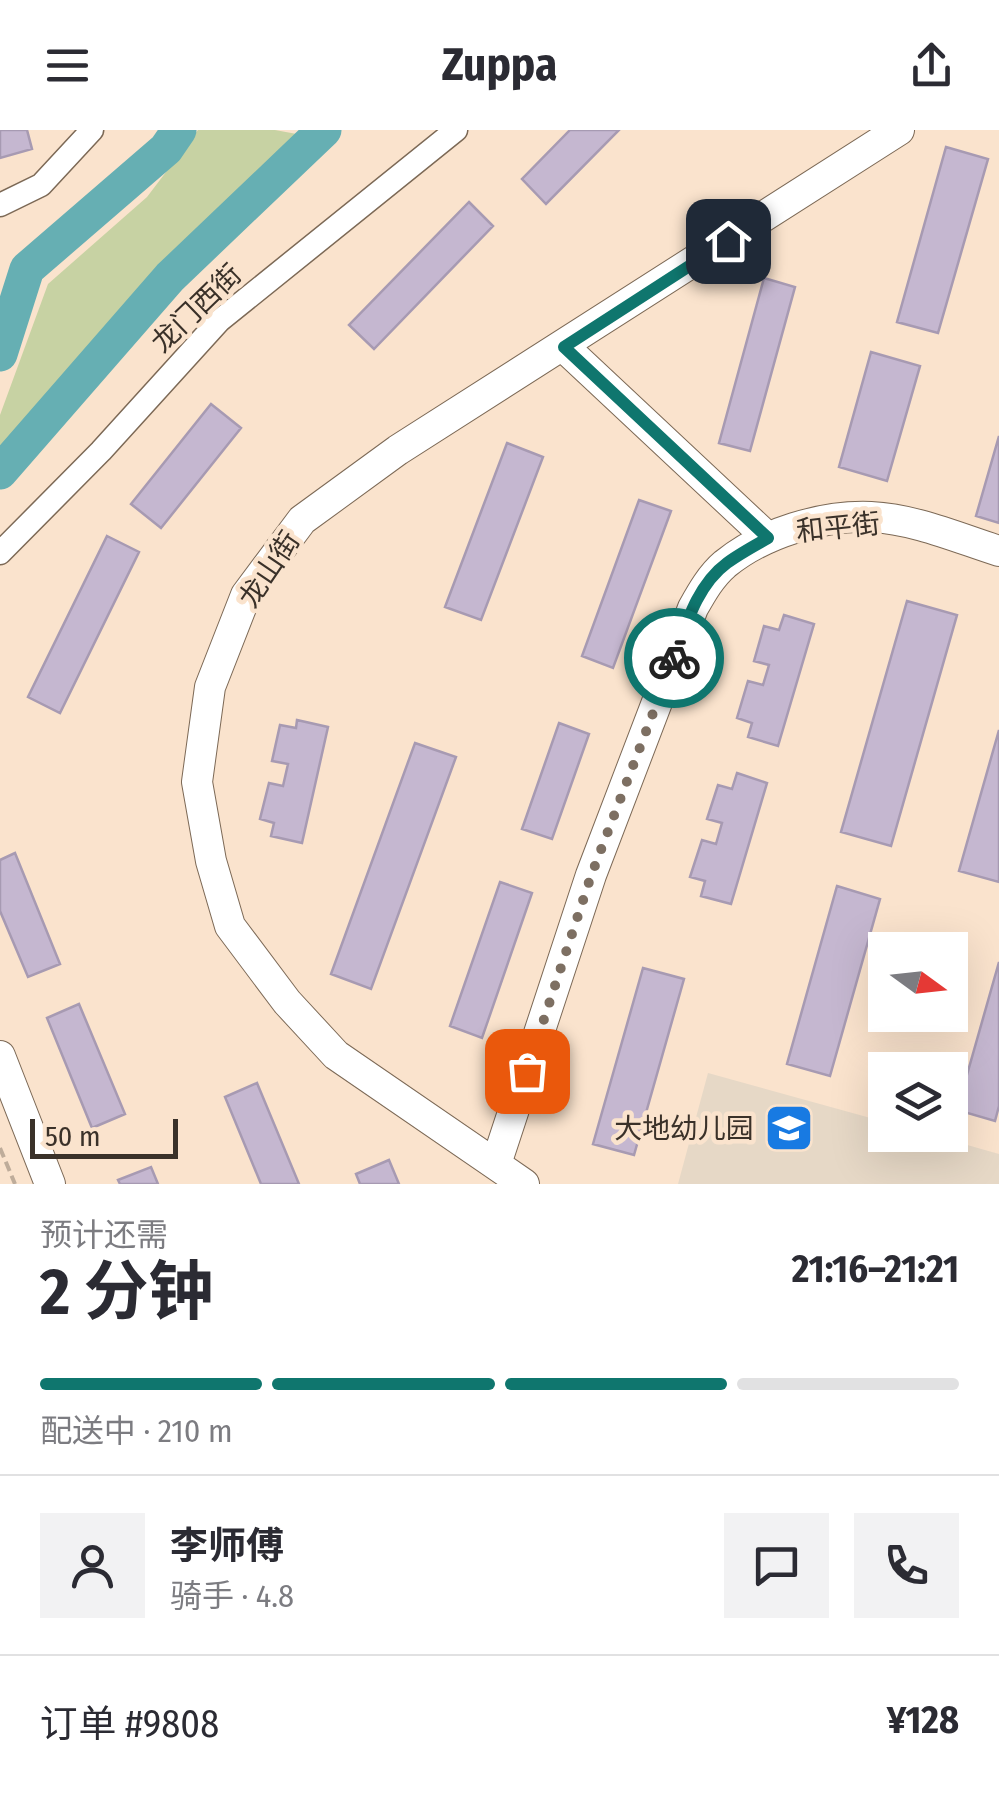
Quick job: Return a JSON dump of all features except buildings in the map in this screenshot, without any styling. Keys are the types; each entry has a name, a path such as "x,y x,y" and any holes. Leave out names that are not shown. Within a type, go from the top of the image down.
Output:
{"street":[{"path":"0,205 41,185 92,130"},
{"name":"龙门西街","path":"0,553 102,451 219,321 456,130"},
{"name":"龙山街","path":"524,1184 336,1054 286,1002 230,926 211,862 196,782 210,687 246,595 302,520 398,450 899,130"},
{"path":"564,347 768,538"},
{"name":"和平街","path":"496,1164 591,876 693,608 707,584 725,564 768,538 820,522 870,517 922,526 999,551"},
{"path":"0,1056 50,1184"}],"path":[{"path":"0,1148 15,1184"}],"shaded area":[{"name":"大地幼儿园","path":"708,1073 868,1117 868,1152 968,1152 968,1145 999,1154 999,1184 678,1184"}],"green space":[{"path":"198,130 275,130 302,135 143,286 0,450 0,415 48,284 147,197"}],"waterway":[{"path":"0,354 27,269 166,149 179,130"},
{"path":"0,472 170,277 324,130"}],"way so far":[{"path":"527,1071 591,876 674,658"}],"place":[{"name":"大地幼儿园","path":"789,1128"}],"route":[{"path":"674,658 693,608 707,584 725,564 768,538 564,347 728,241"}]}
